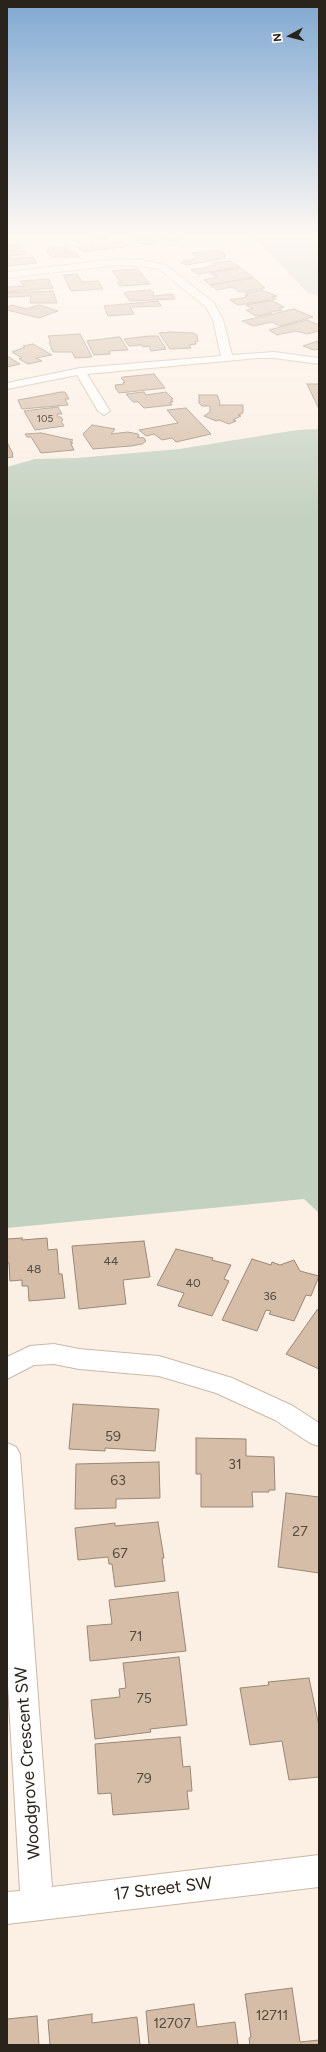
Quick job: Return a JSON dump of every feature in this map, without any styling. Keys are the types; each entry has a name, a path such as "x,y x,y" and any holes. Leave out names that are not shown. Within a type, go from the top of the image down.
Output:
{"street":[{"path":"220,330 227,359"},
{"path":"7,386 80,371 227,359 267,354 319,361"},
{"path":"227,359 296,366 319,370"},
{"path":"80,371 104,411"},
{"path":"7,1369 30,1356 54,1354 79,1359 158,1366 223,1385 284,1414 319,1436"},
{"name":"Woodgrove Crescent SW","path":"7,1454 37,1904"},
{"name":"17 Street SW","path":"7,1908 319,1871"}],"green space":[{"path":"319,429 319,1213 304,1199 7,1228 7,467 35,459 77,458 179,449 297,430"}],"building":[{"path":"269,330 319,330 319,331 307,334 296,331 277,335"},
{"path":"159,333 193,333 197,335 198,341 195,342 196,344 189,345 191,348 170,349"},
{"path":"80,334 92,357 75,358 72,352 53,352 48,336"},
{"path":"158,336 166,349 151,351 149,346 129,346 124,339"},
{"path":"120,337 128,350 109,351 110,354 94,355 87,341"},
{"path":"318,341 319,349 314,350 303,346"},
{"path":"33,344 52,355 36,358 42,361 28,364 19,359 22,358 12,352 25,347 23,346"},
{"path":"7,356 20,364 7,367"},
{"path":"154,374 165,388 119,393 116,389 115,385 124,384 123,382 125,382 121,378 123,377"},
{"path":"307,384 319,384 319,409"},
{"path":"65,392 69,399 65,399 68,405 22,409 18,400"},
{"path":"144,392 146,395 166,392 173,399 171,399 173,402 170,402 172,405 144,408 138,402 133,402 126,394"},
{"path":"199,395 217,395 220,402 219,405 243,405 243,413 238,415 241,416 233,420 236,421 229,424 219,420 216,421 204,416 210,412 210,406 202,406 199,403"},
{"path":"58,407 62,414 57,414 58,417 61,417 63,420 61,421 64,426 35,430 24,411"},
{"path":"186,408 211,434 176,442 172,438 162,440 154,434 146,436 139,430 178,423 167,410"},
{"path":"92,425 115,429 111,434 128,432 138,434 139,436 137,437 144,438 146,441 142,444 131,446 93,449 83,434"},
{"path":"41,433 73,440 70,442 73,443 71,444 74,450 41,453 31,437 27,437 25,434"},
{"path":"7,442 13,454 13,457 7,458"},
{"path":"22,1238 22,1240 47,1238 48,1250 57,1249 59,1274 62,1274 65,1298 29,1301 28,1286 22,1286 22,1280 10,1281 9,1263 7,1263 7,1239"},
{"path":"144,1241 150,1277 123,1280 126,1304 79,1309 72,1246"},
{"path":"176,1249 213,1258 212,1260 231,1265 224,1279 229,1281 212,1316 178,1306 184,1293 157,1285"},
{"path":"252,1259 271,1265 272,1262 280,1265 294,1260 300,1271 319,1276 311,1296 306,1295 294,1321 269,1314 271,1311 266,1310 257,1331 222,1320"},
{"path":"317,1310 319,1310 319,1369 286,1354"},
{"path":"73,1404 159,1409 155,1451 105,1448 105,1451 69,1449"},
{"path":"196,1438 246,1439 246,1456 274,1457 275,1490 269,1490 269,1492 252,1492 253,1507 201,1507 201,1474 196,1474"},
{"path":"159,1462 160,1498 116,1499 116,1508 75,1509 76,1464"},
{"path":"286,1493 319,1497 319,1573 278,1567"},
{"path":"158,1522 164,1558 162,1558 165,1581 115,1587 112,1564 109,1564 108,1557 78,1560 75,1528 115,1523 115,1526"},
{"path":"178,1592 186,1651 90,1661 87,1626 112,1624 109,1600"},
{"path":"179,1657 187,1725 150,1729 151,1732 95,1739 91,1700 120,1697 119,1689 126,1688 123,1663"},
{"path":"309,1678 319,1726 319,1777 289,1780 282,1741 250,1745 240,1688 269,1685 268,1682"},
{"path":"180,1737 183,1767 190,1766 192,1791 187,1791 189,1809 113,1815 111,1793 98,1794 95,1744"},
{"path":"292,1988 300,2042 319,2040 319,2045 250,2045 249,2038 251,2037 245,1994"},
{"path":"194,2004 197,2027 235,2022 238,2045 149,2045 146,2011"},
{"path":"92,2014 92,2023 137,2017 140,2045 50,2045 48,2020"},
{"path":"37,2016 39,2045 7,2045 7,2019"}]}
